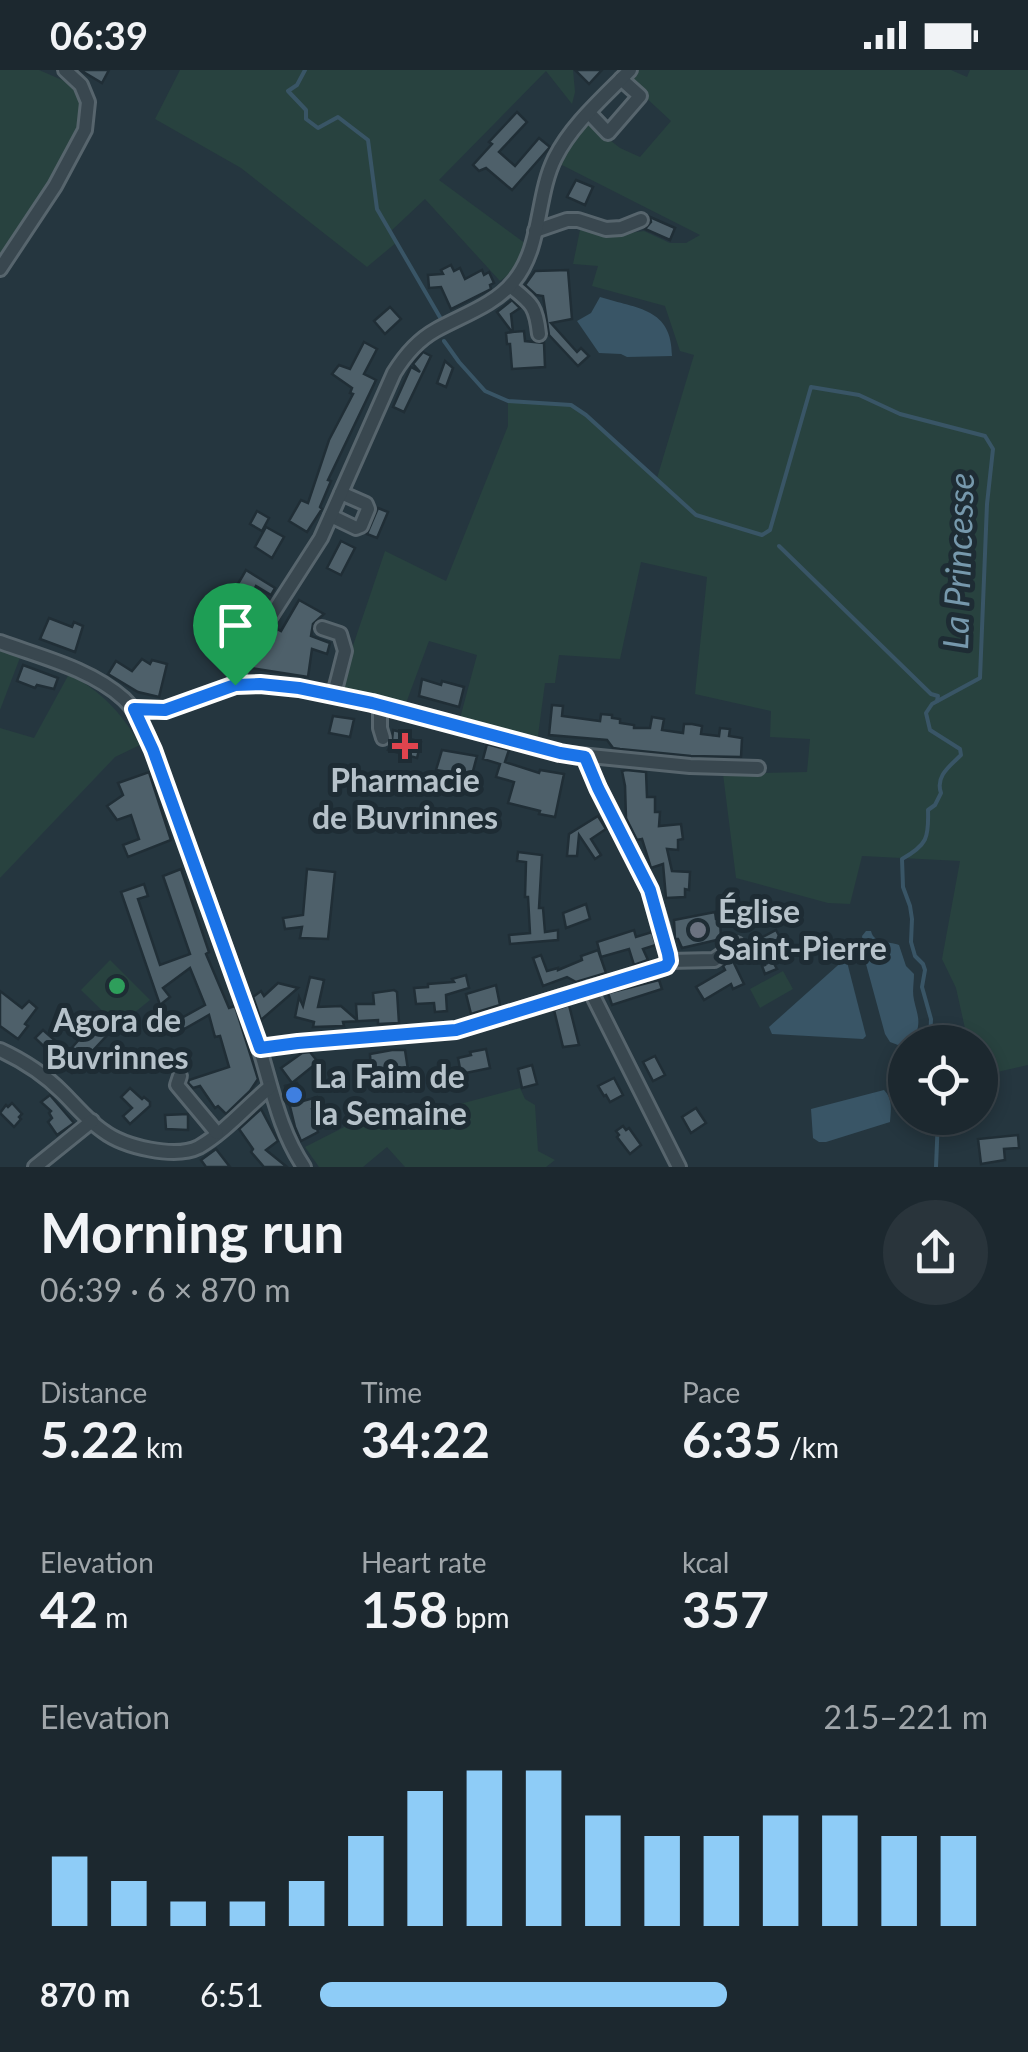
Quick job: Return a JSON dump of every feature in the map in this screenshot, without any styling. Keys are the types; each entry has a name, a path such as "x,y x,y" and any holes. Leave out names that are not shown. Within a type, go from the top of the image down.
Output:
{"street":[{"path":"0,269 55,186 85,130 88,102 81,85 64,70"},
{"path":"235,685 244,658 321,538 403,358 434,331 496,298 510,286 521,271 555,158 589,113 625,75 640,96 608,133 589,113"},
{"path":"535,231 567,220 606,229 641,220"},
{"path":"510,286 534,304 538,334"},
{"path":"330,516 356,528 361,526 368,509 366,504 341,493"},
{"path":"322,628 340,634 345,651 334,694"},
{"path":"0,642 91,677 134,709 153,750 260,1048 282,1127 304,1167"},
{"path":"134,709 165,710 235,685 260,684 334,694 560,753 758,768"},
{"path":"380,705 384,738"},
{"path":"585,757 650,890 669,961"},
{"path":"260,1048 456,1030 662,968 669,961 714,960 738,944"},
{"path":"589,988 678,1167"},
{"path":"0,1050 32,1067 101,1130 125,1142 172,1152 196,1148 270,1088"},
{"path":"180,1076 177,1086 217,1133"},
{"path":"35,1167 92,1122"}],"green space":[{"path":"0,70 39,70 76,86 81,91 83,129 0,264"},
{"path":"180,70 573,70 575,92 572,104 546,71 439,180 526,244 515,270 500,281 425,199 391,231 397,242 367,267 241,168 155,119"},
{"path":"637,70 951,70 967,77 970,70 1028,70 1028,1065 998,1072 998,1025 964,1025 956,988 942,959 960,861 862,856 850,904 828,903 736,878 723,774 807,772 810,739 770,737 771,711 695,694 707,577 641,562 620,659 559,655 555,683 545,683 537,743 459,722 477,655 429,641 405,706 338,690 385,551 446,581 508,426 508,401 571,405 657,478 694,355 680,351 665,306 592,286 598,266 573,264 580,230 607,236 644,231 670,243 686,243 700,235 560,164 588,123 620,148 640,157 671,121 627,80"},
{"path":"0,648 21,655 0,710"},
{"path":"69,674 110,704 140,745 115,757 0,878 0,728 34,738"},
{"path":"110,960 150,1000 118,1026 81,990"},
{"path":"783,971 793,989 760,1008 750,989"},
{"path":"520,1088 525,1099 535,1105 538,1151 555,1160 546,1167 405,1167 387,1147 363,1167 319,1167 305,1147 358,1120 369,1128"}],"water":[{"path":"600,297 639,308 659,319 666,328 672,356 599,353 577,321 591,313"},
{"path":"871,931 878,940 899,945 906,966 914,974 917,1025 888,1025 888,1039 866,964 862,936"},
{"path":"846,958 866,1036 863,1039 772,1034 769,1027"},
{"path":"884,1090 888,1096 888,1123 819,1142 813,1138 811,1109"}],"building":[{"path":"80,70 109,70 102,83"},
{"path":"575,70 602,70 589,84"},
{"path":"517,112 527,122 499,152 515,166 539,138 550,147 512,190 486,168 479,171 473,165"},
{"path":"576,180 593,187 585,205 567,197"},
{"path":"650,217 675,228 670,240 645,229"},
{"path":"451,265 454,271 460,268 465,279 482,270 484,275 489,272 494,283 491,289 451,309 441,287 429,288 428,275 443,274 441,270"},
{"path":"568,270 572,319 551,323 577,352 581,348 589,356 578,366 549,335 543,296 525,285 535,271"},
{"path":"512,300 520,308 511,314 513,332 524,331 525,341 544,343 545,367 512,369 506,333 512,332 497,312"},
{"path":"390,307 401,319 385,334 374,321"},
{"path":"364,342 377,349 364,374 376,380 328,480 331,481 322,509 307,532 289,521 301,500 308,503 329,440 353,394 352,388 332,374 339,365 350,369"},
{"path":"423,352 431,356 404,412 393,407 411,367 420,372 413,364"},
{"path":"445,361 453,368 446,387 437,383"},
{"path":"378,508 388,512 377,538 367,534"},
{"path":"257,511 269,518 262,531 250,524"},
{"path":"266,527 284,537 272,558 255,547"},
{"path":"341,541 355,548 341,575 327,568"},
{"path":"246,570 275,588 271,595 256,586 245,600 228,601"},
{"path":"299,600 324,614 313,624 311,636 330,643 327,654 312,649 308,677 251,668 268,640 271,642 277,629 281,631"},
{"path":"221,605 241,619 228,638 217,630 222,623 213,617"},
{"path":"49,618 72,627 74,622 83,626 75,652 40,639"},
{"path":"142,659 150,664 152,660 167,664 159,697 138,692 108,674 116,661 132,671"},
{"path":"23,665 58,678 54,689 37,685 35,688 17,681"},
{"path":"422,679 464,687 459,707 419,696"},
{"path":"552,705 563,706 562,716 600,721 601,714 612,715 634,728 650,728 652,717 664,719 662,730 683,733 684,724 692,724 702,726 701,734 719,736 720,728 730,729 729,736 742,738 741,757 620,749 613,748 607,740 549,735"},
{"path":"333,716 354,719 350,737 329,733"},
{"path":"393,730 421,742 417,758 388,750"},
{"path":"487,744 509,750 505,762 539,773 540,770 564,774 555,817 508,803 514,782 496,777 500,764 483,759"},
{"path":"442,750 477,756 469,786 458,784 461,774 436,770"},
{"path":"622,771 646,772 647,797 655,797 659,826 681,824 683,839 678,840 678,850 667,849 672,871 690,872 685,897 666,898 663,864 651,868 642,839 637,840 626,818"},
{"path":"149,772 171,840 128,857 123,845 139,839 131,815 117,820 107,806 123,795 118,783"},
{"path":"598,816 606,829 591,839 601,855 595,859 579,835 577,856 567,856 569,834"},
{"path":"518,852 542,855 539,908 543,908 545,932 558,930 558,940 510,944 509,935 530,933 526,862 517,861"},
{"path":"181,869 209,952 206,954 229,1008 235,1006 258,1079 226,1114 218,1106 215,1108 200,1086 193,1088 188,1083 229,1067 209,1015 172,1036 167,1026 205,1005 190,968 163,988 170,997 160,1005 121,892 144,884 148,896 138,899 160,965 190,954 163,876"},
{"path":"307,869 335,872 328,939 300,938 302,927 285,929 283,918 303,915"},
{"path":"586,904 590,919 566,928 563,913"},
{"name":"Église Saint-Pierre","path":"715,912 720,920 721,939 682,948 675,939 674,920"},
{"path":"634,930 636,937 652,932 656,945 643,949 648,960 634,965 629,949 601,957 597,942"},
{"path":"776,930 788,952 772,960 777,969 765,974 763,959 768,957 759,939"},
{"path":"598,950 606,973 576,982 567,977 543,986 533,958 541,955 547,971 558,970"},
{"path":"732,959 744,984 733,989 731,984 704,1000 696,987 725,970 723,966"},
{"path":"466,975 469,988 446,995 447,1011 435,1012 434,1003 416,1004 414,988 454,982 452,979"},
{"path":"310,977 324,980 318,1007 341,1006 357,1020 356,1004 374,1004 373,993 394,990 399,1023 378,1024 378,1020 313,1027 314,1022 295,1017 299,997 303,1006"},
{"path":"659,980 662,989 612,1005 608,993"},
{"path":"278,983 298,988 261,1020 253,997 261,991 264,996"},
{"path":"496,985 500,1005 471,1014 466,994"},
{"path":"0,991 22,1008 29,1001 37,1008 18,1039 0,1026"},
{"path":"569,1005 579,1045 563,1047 554,1010"},
{"path":"98,1018 112,1030 72,1073 35,1038 43,1030 68,1052"},
{"path":"486,1049 490,1068 461,1074 458,1058"},
{"path":"405,1050 409,1076 376,1077 371,1072 370,1054"},
{"path":"310,1052 318,1062 292,1083 281,1068"},
{"path":"655,1056 665,1075 653,1081 643,1062"},
{"path":"532,1065 537,1084 522,1088 518,1069"},
{"path":"614,1078 623,1095 610,1102 598,1086"},
{"path":"297,1083 303,1101 317,1097 319,1107 312,1109 318,1132 301,1141 285,1086"},
{"path":"130,1088 150,1106 130,1124 123,1116 132,1108 121,1097"},
{"path":"50,1095 74,1123 57,1135 48,1122 51,1111 41,1102"},
{"path":"12,1103 22,1114 14,1127 0,1113"},
{"path":"696,1108 706,1123 691,1133 682,1117"},
{"path":"261,1109 278,1141 266,1150 287,1167 264,1167 239,1129"},
{"path":"188,1114 188,1130 166,1129 165,1115"},
{"path":"623,1126 641,1145 630,1154 617,1137 616,1131"},
{"path":"1018,1135 1019,1148 1004,1149 1005,1160 981,1164 978,1139"},
{"path":"216,1149 230,1167 206,1167 201,1160"}],"waterway":[{"name":"La Princesse","path":"305,70 297,85 288,91 306,110 306,119 318,128 338,117 368,140 377,209 441,319"},
{"name":"La Princesse","path":"444,341 485,391 508,401 571,405 696,515 762,535 770,530 811,387 859,395 900,414 985,436 993,449 980,678 932,704 926,713 930,730 960,749 961,755 942,776 941,793 928,810 925,840 902,859 903,887 912,919 911,942 925,970 922,987 931,1025"},
{"path":"779,546 931,694 938,696 937,701"},
{"name":"La Princesse","path":"936,1167 937,1135"}],"place":[{"name":"Pharmacie de Buvrinnes","path":"405,746"},
{"name":"Église Saint-Pierre","path":"698,930"},
{"name":"Agora de Buvrinnes","path":"117,986"},
{"name":"La Faim de la Semaine","path":"294,1095"}],"route":[{"path":"260,684 339,695 585,757 650,890 668,954 666,966 456,1030 260,1048 153,750 134,709 165,710 235,685 260,684"}]}
